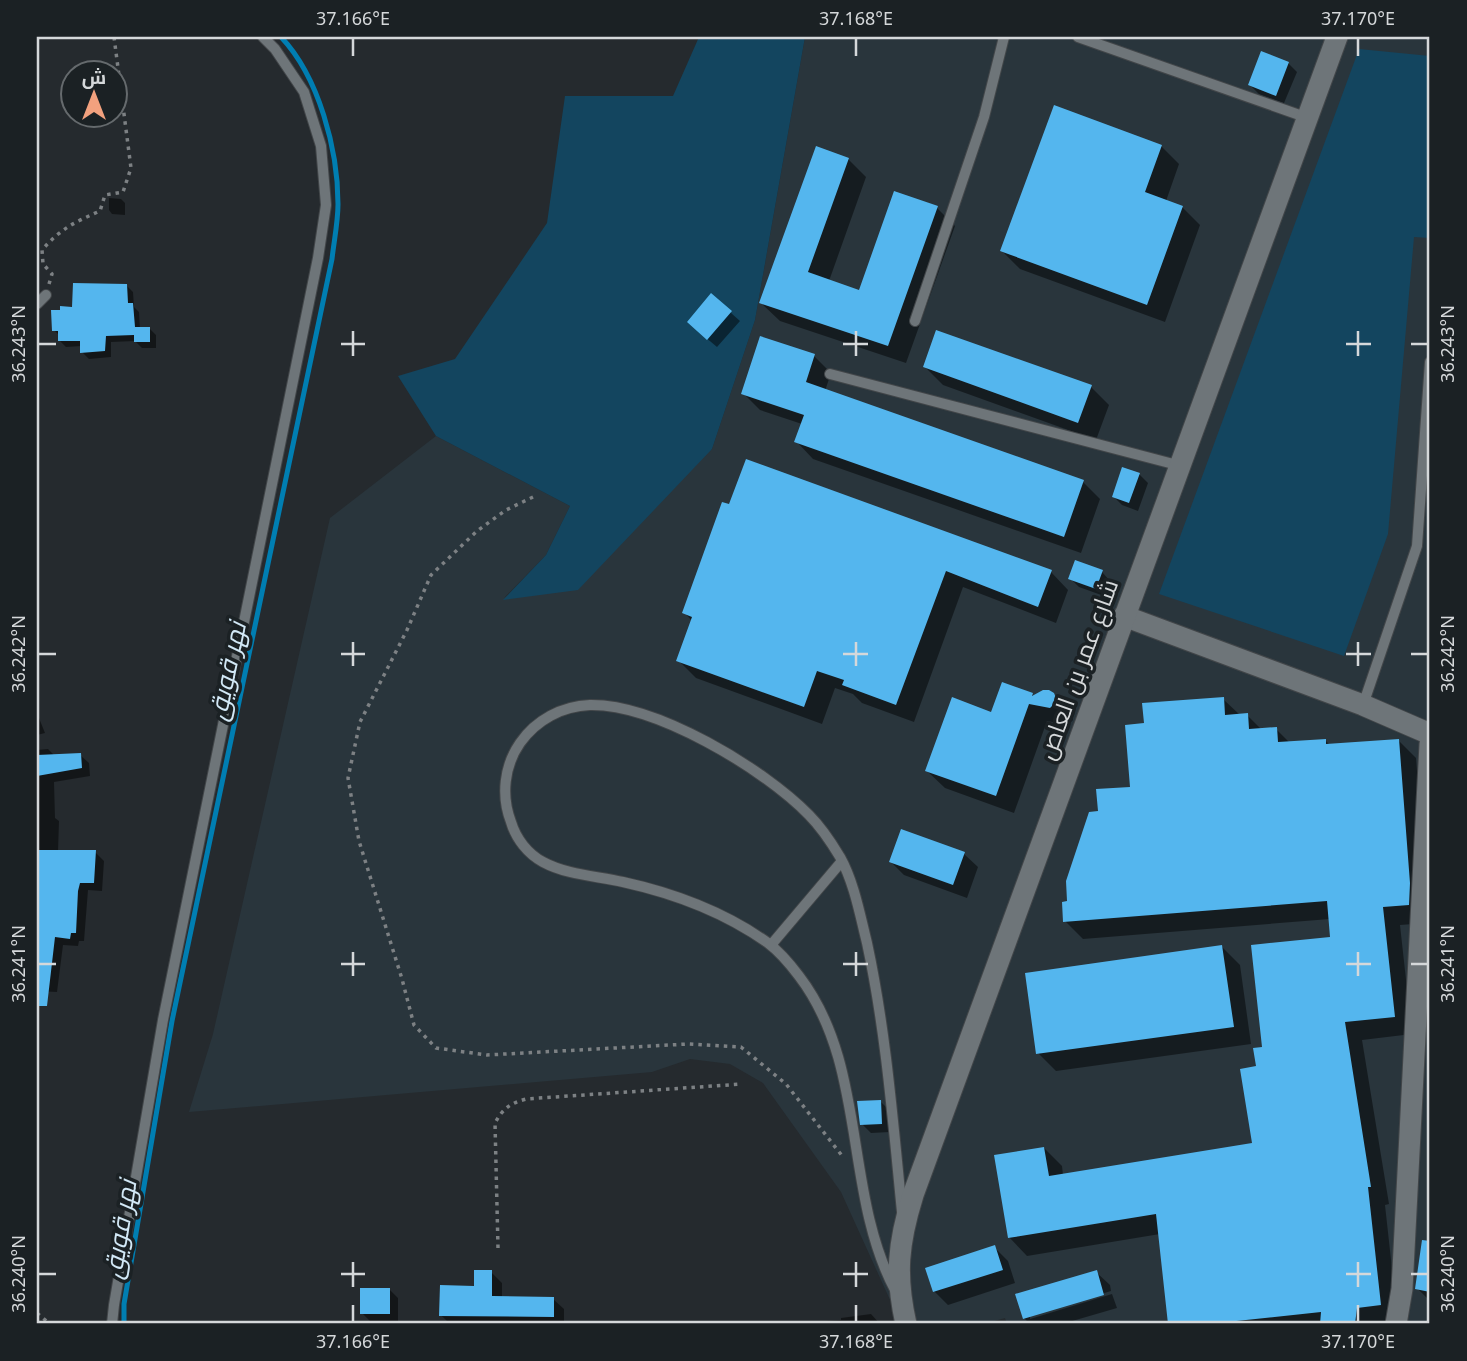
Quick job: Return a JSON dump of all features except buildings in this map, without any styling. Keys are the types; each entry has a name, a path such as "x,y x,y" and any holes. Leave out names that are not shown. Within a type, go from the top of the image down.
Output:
{"street":[{"name":"شارع عمر بن العاص","path":"906,1324 898,1271 903,1225 924,1162 1337,37"},
{"path":"1124,616 1363,705 1430,734"},
{"path":"1396,1324 1402,1289 1430,744"}],"lane":[{"path":"112,1324 163,1020 318,258 326,205 321,146 304,92 275,49 263,37"},
{"path":"915,321 984,117 1004,37"},
{"path":"1078,37 1308,118"},
{"path":"37,304 46,295"},
{"path":"1363,705 1417,545 1430,362"},
{"path":"830,374 1181,466"},
{"path":"901,1301 877,1243 833,1035 809,989 771,945 726,919 678,898 628,883 559,869 533,856 513,828 505,795 510,761 528,733 556,713 590,705 618,709 678,729 735,757 787,794 810,816 842,861 859,909 872,971 892,1108 903,1225"},
{"path":"771,945 842,861"}],"path":[{"path":"46,295 52,274 43,264 42,250 57,233 100,211 105,195 123,192 131,168 114,37"},
{"path":"533,497 506,510 477,531 432,575 360,722 348,778 359,841 414,1025 436,1048 487,1055 688,1044 741,1047 786,1084 863,1184"},
{"path":"498,1248 495,1123 502,1111 512,1103 527,1099 742,1084"},
{"path":"37,1313 51,1324"}],"shaded area":[{"path":"699,37 805,37 755,320 712,449 578,590 503,600 546,555 570,506 436,436 398,376 455,359 547,223 565,96 673,96"},
{"path":"805,37 1430,37 1430,1324 1007,1324 1005,1318 984,1324 901,1324 841,1192 763,1083 730,1064 690,1059 652,1072 189,1112 213,1034 330,518 436,436 570,506 546,555 504,598 712,449 755,320"},
{"path":"1359,49 1430,56 1430,238 1414,237 1388,534 1344,656 1159,594"}],"waterway":[{"name":"نهر قويق","path":"124,1324 124,1304 172,1021 337,225 337,183 324,115 306,72 281,37"}]}
